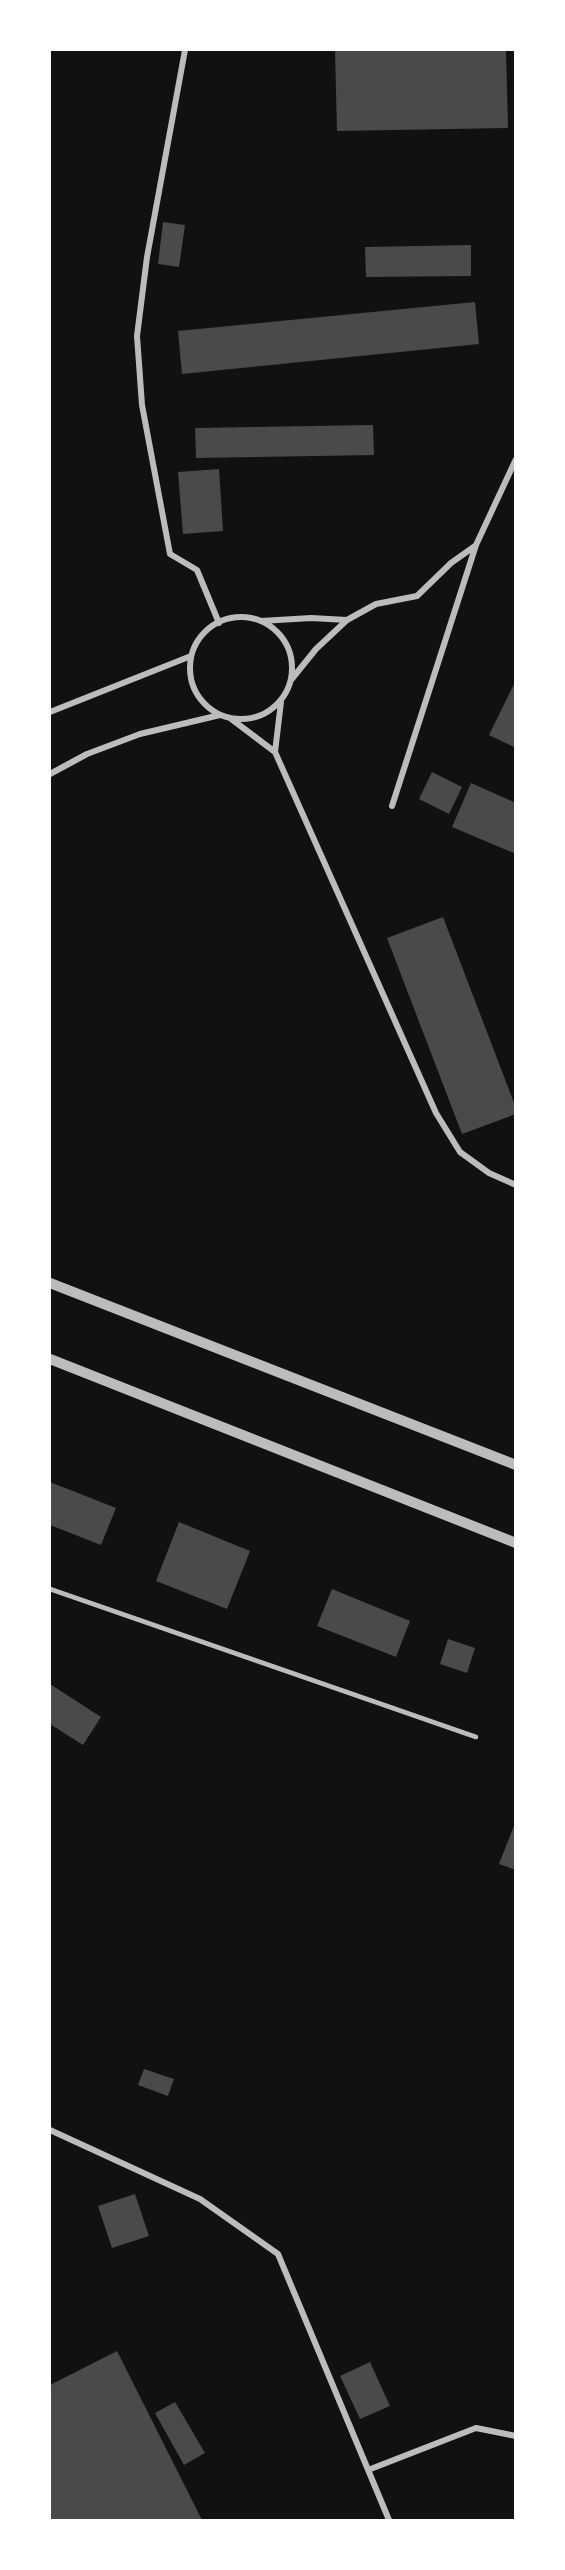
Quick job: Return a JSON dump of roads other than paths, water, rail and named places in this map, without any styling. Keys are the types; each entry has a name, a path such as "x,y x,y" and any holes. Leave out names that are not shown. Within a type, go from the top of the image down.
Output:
{"street":[{"path":"185,50 147,257 137,336 142,405 170,554 197,570 219,623"},
{"path":"392,806 476,545 516,459"},
{"path":"476,545 451,563 417,596 376,604 347,620 316,649 291,681 280,702 276,752 436,1113 460,1152 489,1173 516,1185"},
{"path":"280,702 255,717 230,718 220,715 205,705 195,690 190,674 191,656 198,640 210,627 244,617 261,621 311,618 347,620"},
{"path":"261,621 276,632 286,646 292,663 291,681"},
{"path":"50,712 191,656"},
{"path":"50,774 87,754 140,734 220,715"},
{"path":"230,718 276,752"},
{"path":"50,1283 516,1465"},
{"path":"50,1359 516,1543"},
{"path":"50,2130 200,2199 278,2254 389,2520"},
{"path":"368,2470 476,2428 516,2436"}],"lane":[{"path":"50,1589 476,1737"}]}
